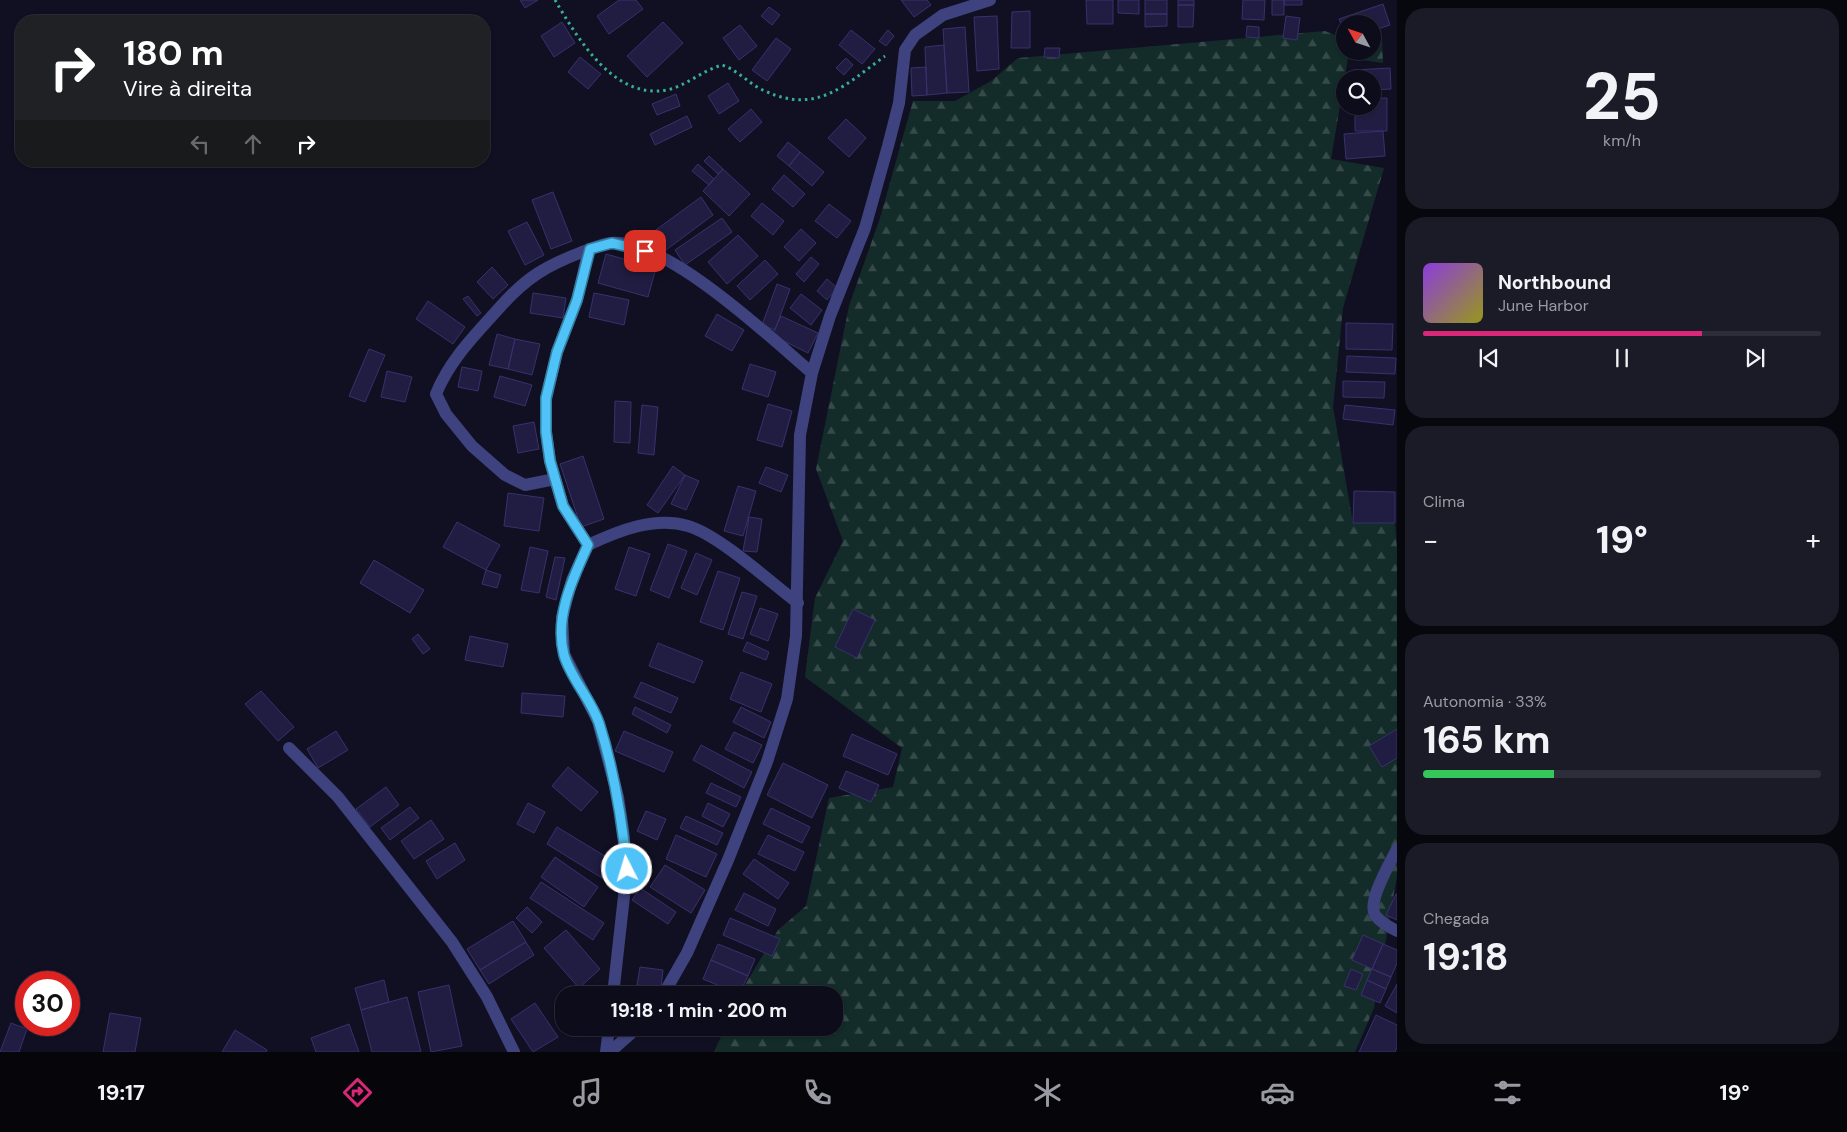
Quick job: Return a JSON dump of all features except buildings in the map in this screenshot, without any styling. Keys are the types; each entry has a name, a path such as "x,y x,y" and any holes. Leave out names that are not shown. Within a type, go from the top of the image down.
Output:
{"street":[{"path":"668,986 691,944 728,860 767,762 787,699 796,636 798,603 800,435 812,373 830,316 865,228 899,103 905,50 915,35 943,15 990,0"},
{"path":"555,479 525,485 505,475 472,446 446,414 436,394 445,372 515,291 548,265 612,243 633,247 657,255 717,292 812,373"},
{"path":"588,545 563,506 555,479 546,432 546,398 557,352 577,300 590,249"},
{"path":"614,986 627,869 623,830 618,797 598,721 564,654 562,617 572,580 588,545 614,532 649,524 687,526 714,538 798,603"},
{"path":"289,748 338,797 452,942 487,997 514,1052"},
{"path":"1397,849 1374,902 1374,914 1383,923 1397,931"},
{"path":"606,1052 608,1036"},
{"path":"610,1052 628,1036"}],"path":[{"path":"555,0 568,22 605,69 625,84 644,91 668,90 722,65 730,67 763,91 783,98 802,101 820,99 859,75 915,35"}],"green space":[{"path":"1325,31 1336,35 1336,60 1348,60 1346,70 1336,70 1336,115 1338,115 1331,159 1384,168 1343,308 1333,407 1353,523 1395,523 1397,549 1397,876 1374,1008 1355,1052 714,1052 721,1036 843,1036 843,986 744,986 778,930 806,906 829,798 893,787 902,748 805,677 815,598 843,541 816,469 849,306 880,218 913,101 955,101 991,81 1018,58"},
{"path":"1382,37 1383,63 1362,60 1381,60"}],"route":[{"path":"627,869 618,797 598,721 564,654 562,617 572,580 588,545 563,506 550,461 546,432 546,398 557,352 577,300 590,249 612,243 645,251"}]}
